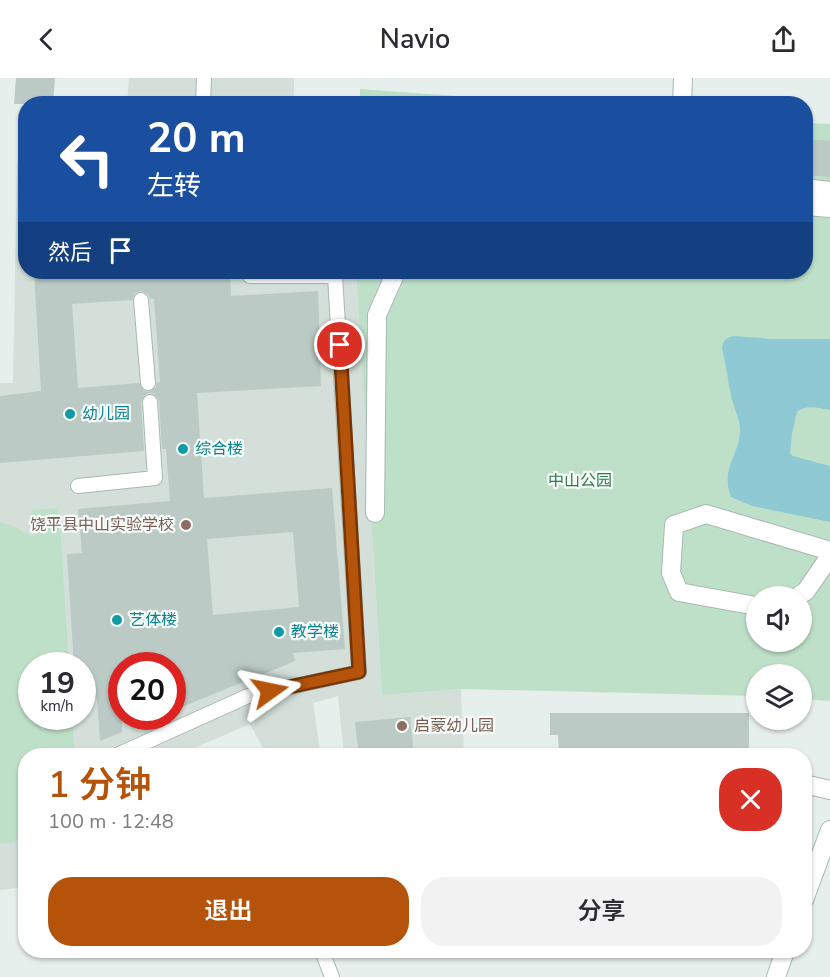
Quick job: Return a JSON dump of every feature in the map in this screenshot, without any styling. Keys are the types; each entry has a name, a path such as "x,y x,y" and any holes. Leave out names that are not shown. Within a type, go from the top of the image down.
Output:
{"street":[{"path":"682,96 683,78"},
{"path":"813,189 830,191"},
{"path":"813,207 830,208"},
{"path":"375,513 377,315 393,279"},
{"path":"746,604 679,592 671,573 674,525 706,514 830,551"},
{"path":"809,586 830,556"},
{"path":"812,786 830,790"},
{"path":"812,878 830,830"},
{"path":"776,977 783,958"}],"lane":[{"path":"203,96 204,78"},
{"path":"133,748 248,696 359,672 335,279"},
{"path":"141,300 148,383"},
{"path":"78,486 155,478 150,402"},
{"path":"325,958 332,977"}],"shaded area":[{"path":"129,78 294,78 294,96 128,96"},
{"name":"饶平县中山实验学校","path":"17,164 18,279 356,279 382,695 461,689 464,748 343,748 338,696 313,703 320,748 263,748 250,724 194,748 18,748 18,888 0,890 0,383 13,383"}],"green space":[{"path":"360,89 455,96 360,96"},
{"name":"中山公园","path":"813,123 830,124 830,701 812,700 812,664 746,664 746,696 462,689 382,695 356,279 813,279"},
{"path":"59,508 68,652 18,652 18,730 73,730 74,748 18,748 18,841 0,844 0,522 33,537 31,510"}],"water":[{"path":"734,336 772,339 830,339 830,410 808,407 797,412 790,453 793,456 830,466 830,522 752,506 731,497 728,487 729,470 739,439 740,426 731,397 722,349 725,340"}],"building":[{"path":"16,78 55,78 54,96 18,96 18,104 14,104"},
{"path":"813,140 830,141 830,177 813,176"},
{"path":"34,279 230,279 231,296 318,291 321,386 197,393 204,498 332,488 345,649 293,653 295,661 186,705 186,652 108,652 108,730 122,730 122,732 100,741 96,699 96,652 73,652 67,554 82,553 78,509 170,501 166,449 162,449 159,401 154,394 149,393 141,402 144,451 0,463 0,396 41,391","holes":["141,291 148,294 150,299 154,299 160,382 157,382 156,387 149,392 144,391 139,383 78,388 72,304 132,300 135,293","293,532 299,607 213,615 207,539"]},
{"path":"550,713 746,713 749,748 559,748 558,735 550,735"},
{"path":"410,717 413,748 358,748 355,722"}],"place":[{"name":"幼儿园","path":"70,414"},
{"name":"综合楼","path":"183,449"},
{"name":"饶平县中山实验学校","path":"186,525"},
{"name":"艺体楼","path":"117,620"},
{"name":"教学楼","path":"279,632"},
{"name":"启蒙幼儿园","path":"402,726"}],"route":[{"path":"270,691 359,672 340,345"}]}
